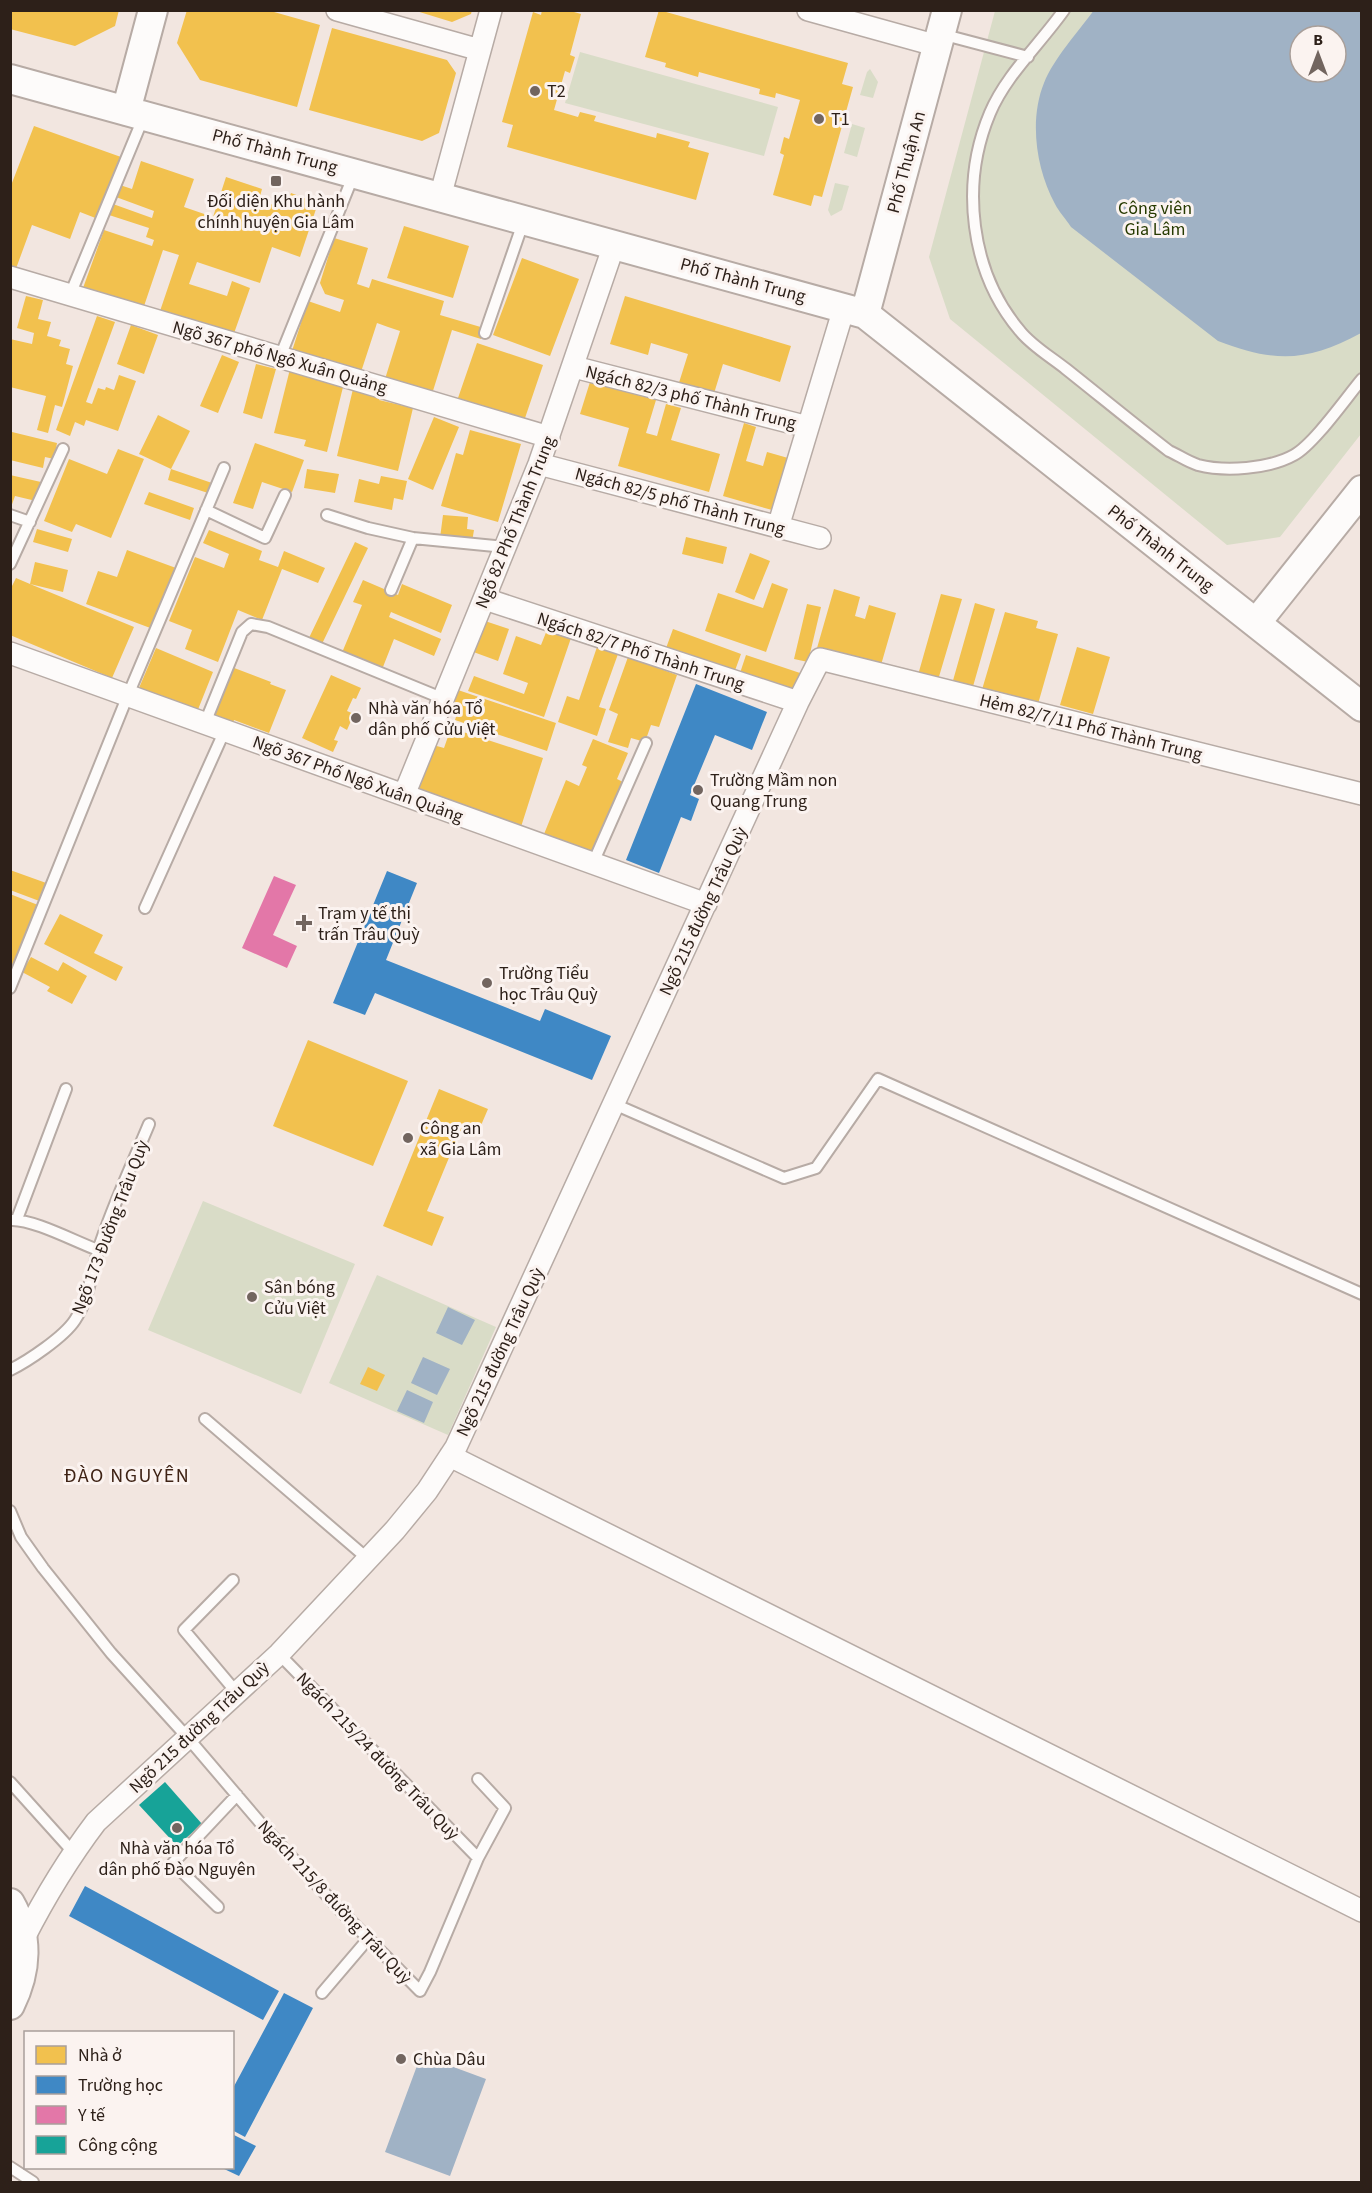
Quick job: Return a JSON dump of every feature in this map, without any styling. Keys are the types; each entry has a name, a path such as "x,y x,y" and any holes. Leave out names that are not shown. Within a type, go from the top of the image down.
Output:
{"main road":[{"path":"135,113 153,10"},
{"name":"Phố Thuận An","path":"854,311 942,30"},
{"name":"Phố Thành Trung","path":"10,79 854,311 1362,707"},
{"path":"1256,624 1362,490"},
{"path":"10,2005 23,1969 16,1921"}],"street":[{"path":"337,10 480,50"},
{"path":"440,197 491,10"},
{"path":"808,10 942,30"},
{"name":"Ngõ 82 Phố Thành Trung","path":"404,795 539,464 614,245"},
{"name":"Ngõ 367 phố Ngô Xuân Quảng","path":"10,277 549,437"},
{"path":"777,527 808,427 854,311"},
{"name":"Ngách 82/3 phố Thành Trung","path":"574,367 808,427"},
{"name":"Ngách 82/5 phố Thành Trung","path":"539,464 820,538"},
{"name":"Ngách 82/7 Phố Thành Trung","path":"485,599 798,702"},
{"name":"Ngõ 367 Phố Ngô Xuân Quảng","path":"10,653 706,904"},
{"name":"Ngõ 215 đường Trâu Quỳ","path":"16,1921 96,1822 279,1654 368,1559 427,1491 456,1447 798,702 820,660"},
{"name":"Hẻm 82/7/11 Phố Thành Trung","path":"820,660 1362,794"},
{"path":"450,1456 1362,1911"}],"lane":[{"path":"1064,10 1012,76 990,112 978,148 973,184 974,223 982,262 996,298 1021,333 1169,451 1196,464 1229,470 1262,465 1294,455 1317,434 1362,378"},
{"path":"942,30 1028,57"},
{"path":"70,295 135,113"},
{"path":"280,357 354,173"},
{"path":"485,333 524,220"},
{"path":"10,564 63,448"},
{"path":"10,988 128,695 224,468"},
{"path":"206,510 265,538 285,495"},
{"path":"10,515 30,522"},
{"path":"327,515 368,528 412,538 506,547"},
{"path":"391,590 412,538"},
{"path":"145,908 215,727 235,646 246,627 251,624 268,627 444,699"},
{"path":"593,863 646,743"},
{"path":"614,1104 784,1178 816,1168 878,1079 1362,1294"},
{"path":"66,1089 14,1219 98,1250"},
{"name":"Ngõ 173 Đường Trâu Quỳ","path":"10,1370 39,1352 75,1321 87,1296 98,1250 149,1124"},
{"path":"205,1419 368,1559"},
{"name":"Ngách 215/8 đường Trâu Quỳ","path":"10,1511 21,1537 43,1568 111,1653 237,1796 368,1939 420,1991 478,1858 505,1808 478,1779"},
{"path":"233,1580 184,1630 237,1693"},
{"name":"Ngách 215/24 đường Trâu Quỳ","path":"279,1654 478,1858"},
{"path":"10,1782 73,1852"},
{"path":"218,1906 173,1863 237,1796"},
{"path":"322,1993 368,1939"},
{"path":"10,2167 33,2182"}],"green space":[{"name":"Công viên Gia Lâm","path":"995,11 1361,11 1361,434 1280,537 1227,545 950,319 929,257"},
{"path":"580,52 778,107 764,156 565,103"},
{"path":"870,69 878,82 873,98 860,95"},
{"path":"852,124 865,128 857,157 844,153"},
{"path":"835,183 849,186 842,210 831,216 828,210"},
{"name":"Sân bóng Cửu Việt","path":"203,1201 355,1264 301,1394 148,1330"},
{"path":"377,1275 496,1327 448,1435 329,1383"}],"water":[{"path":"1094,10 1361,11 1361,333 1324,350 1291,356 1257,353 1218,341 1071,227 1058,210 1048,190 1037,144 1039,97 1048,74"},
{"path":"448,1307 475,1320 462,1345 436,1333"},
{"path":"423,1357 450,1369 437,1395 411,1383"},
{"path":"407,1390 433,1402 424,1423 397,1411"},
{"path":"421,2055 486,2079 450,2176 385,2152"}],"building: Nhà ở":[{"path":"10,10 119,10 115,26 75,46 10,29"},
{"path":"187,10 267,10 320,25 297,107 200,80 177,43"},
{"path":"413,10 472,10 471,14 452,22"},
{"name":"T2","path":"542,10 567,10 581,14 570,55 575,57 570,73 565,71 554,110 578,117 580,112 596,116 594,121 656,138 657,133 690,142 688,147 709,153 696,200 507,147 513,125 502,122 533,12 541,15"},
{"name":"T1","path":"659,10 848,63 842,84 853,87 822,197 814,195 811,206 773,195 784,155 780,153 784,137 789,139 800,100 776,93 775,98 759,94 760,89 699,72 698,77 665,67 666,63 645,57"},
{"path":"332,28 447,60 456,73 439,133 422,141 309,110"},
{"path":"34,126 121,157 98,219 80,212 70,239 32,225 14,274 10,273 10,188"},
{"path":"141,161 194,179 184,207 213,217 226,177 262,189 259,200 285,209 291,193 318,203 300,257 272,247 260,283 197,262 189,284 227,296 232,281 250,288 232,339 159,314 179,255 163,250 143,309 83,288 104,230 152,246 154,240 146,237 149,228 109,215 113,204 152,218 154,211 116,197 120,185 132,189"},
{"path":"404,226 469,246 453,298 387,278"},
{"path":"334,238 368,248 357,284 369,288 372,279 444,301 440,315 484,328 481,339 452,330 432,394 385,379 400,331 377,323 361,372 292,351 308,301 340,312 344,300 325,294 320,283"},
{"path":"522,258 579,279 550,356 493,335"},
{"path":"26,296 43,300 38,319 51,322 47,336 61,340 59,346 70,349 66,364 73,366 62,407 55,405 48,433 37,430 46,396 10,387 10,339 32,344 34,333 17,328"},
{"path":"625,296 791,346 780,382 723,364 712,400 677,389 688,354 651,343 648,355 610,344"},
{"path":"97,316 115,322 86,402 92,404 98,388 105,390 106,387 114,390 119,375 136,381 118,431 86,420 84,426 75,422 70,436 56,430"},
{"path":"131,325 158,335 144,374 117,364"},
{"path":"477,343 543,365 524,421 458,398"},
{"path":"222,355 239,362 218,413 200,406"},
{"path":"256,364 276,369 262,419 243,413"},
{"path":"290,369 344,383 327,452 304,446 306,440 274,433"},
{"path":"590,382 656,400 646,433 657,436 666,404 681,408 671,440 720,454 709,492 618,466 629,428 580,414"},
{"path":"353,389 380,396 379,400 413,408 398,471 337,456"},
{"path":"158,415 190,431 171,469 139,454"},
{"path":"434,417 459,427 433,490 408,479"},
{"path":"744,423 756,427 746,461 763,466 767,452 788,458 772,510 723,496"},
{"path":"470,430 521,444 498,522 441,506 456,453 463,455"},
{"path":"12,432 57,443 54,459 45,457 43,468 10,460"},
{"path":"255,443 304,460 292,492 262,482 253,509 233,503"},
{"path":"118,449 144,459 111,538 76,524 72,532 44,521 69,459 107,474"},
{"path":"171,469 212,483 208,493 168,480"},
{"path":"307,469 339,474 335,493 304,488"},
{"path":"10,475 41,482 36,501 15,496 10,510"},
{"path":"381,476 407,481 403,500 394,498 392,510 354,502 359,479 379,484"},
{"path":"149,492 194,508 190,520 144,504"},
{"path":"443,515 468,517 467,529 474,530 472,542 440,538"},
{"path":"37,529 72,539 68,552 33,542"},
{"path":"209,530 262,551 259,560 278,567 284,551 325,568 318,583 282,569 262,620 238,610 218,662 185,649 192,630 169,621 195,557 224,568 229,554 203,543"},
{"path":"686,537 727,547 723,564 682,554"},
{"path":"355,542 368,548 321,646 308,640"},
{"path":"127,550 176,568 153,629 86,604 98,571 117,577"},
{"path":"750,553 770,561 754,600 735,592"},
{"path":"35,562 68,570 63,592 30,584"},
{"path":"16,578 134,627 112,678 10,635 10,590"},
{"path":"363,580 398,595 402,584 452,605 441,633 391,612 389,617 441,639 434,656 394,639 381,672 341,655 362,605 353,602"},
{"path":"772,583 788,589 766,652 705,631 718,593 763,608"},
{"path":"834,589 860,597 855,616 865,619 869,605 896,613 881,665 815,655"},
{"path":"941,594 962,599 938,680 918,675"},
{"path":"975,603 995,609 972,690 952,684"},
{"path":"807,604 821,607 808,662 794,659"},
{"path":"1005,612 1038,621 1036,628 1058,634 1038,704 981,693"},
{"path":"479,619 509,629 498,661 468,650"},
{"path":"673,629 741,654 733,676 665,651"},
{"path":"547,630 571,638 544,717 468,691 474,676 524,694 528,683 503,674 516,636 541,645"},
{"path":"597,647 618,654 599,707 606,709 597,736 558,722 567,696 579,700"},
{"path":"1077,647 1110,657 1093,714 1060,705"},
{"path":"156,648 213,672 197,712 139,688"},
{"path":"746,655 803,674 796,695 739,676"},
{"path":"628,657 677,675 659,727 651,725 645,742 631,738 628,748 608,742 618,714 609,710"},
{"path":"229,666 286,690 269,733 234,720 231,728 208,720"},
{"path":"331,675 361,688 347,711 354,714 347,730 340,726 334,740 338,741 333,752 302,738"},
{"path":"455,689 556,723 547,751 455,720 459,707 450,703"},
{"path":"451,728 543,758 520,830 416,797 433,745 444,748"},
{"path":"593,739 628,753 617,779 625,783 592,859 542,839 566,780 579,786 587,767 582,765"},
{"path":"10,870 49,884 42,902 10,890"},
{"path":"10,894 38,905 11,972 10,972"},
{"path":"60,914 103,935 94,953 123,967 116,981 44,944"},
{"path":"31,957 58,971 63,962 87,976 72,1004 47,991 50,987 22,972"},
{"path":"308,1040 408,1081 373,1166 273,1126"},
{"path":"439,1089 488,1109 476,1137 460,1131 427,1211 444,1217 432,1246 383,1226"},
{"path":"368,1367 385,1375 377,1391 360,1384"}],"building: Trường học":[{"path":"696,684 767,712 752,750 715,735 690,795 699,799 691,821 681,817 659,873 626,860"},
{"path":"387,871 417,883 386,960 540,1021 545,1009 611,1036 592,1080 375,993 365,1015 333,1003"},
{"path":"85,1886 279,1991 263,2020 69,1916"},
{"path":"284,1993 313,2008 245,2137 234,2131 234,2086"},
{"path":"234,2135 256,2146 239,2176 224,2169 234,2169"}],"building: Y tế":[{"path":"274,876 296,885 273,935 297,946 287,968 242,948"}],"building: Công cộng":[{"path":"165,1782 202,1824 177,1846 139,1805"}],"place":[{"name":"T2","path":"535,91"},
{"name":"T1","path":"819,119"},
{"name":"Đối diện Khu hành chính huyện Gia Lâm","path":"276,181"},
{"name":"Nhà văn hóa Tổ dân phố Cửu Việt","path":"356,718"},
{"name":"Trường Mầm non Quang Trung","path":"698,790"},
{"name":"Trạm y tế thị trấn Trâu Quỳ","path":"304,923"},
{"name":"Trường Tiểu học Trâu Quỳ","path":"487,983"},
{"name":"Công an xã Gia Lâm","path":"408,1138"},
{"name":"Sân bóng Cửu Việt","path":"252,1297"},
{"name":"Nhà văn hóa Tổ dân phố Đào Nguyên","path":"177,1828"},
{"name":"Chùa Dâu","path":"401,2059"}],"district":[{"name":"ĐÀO NGUYÊN","path":"127,1475"}]}
